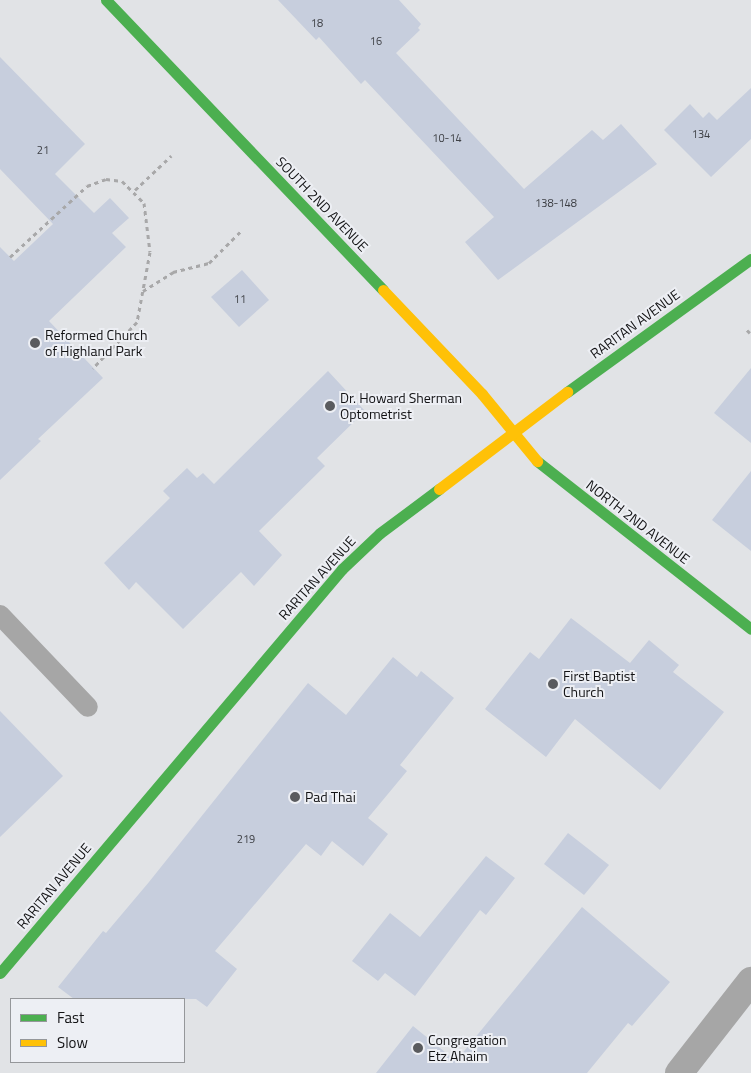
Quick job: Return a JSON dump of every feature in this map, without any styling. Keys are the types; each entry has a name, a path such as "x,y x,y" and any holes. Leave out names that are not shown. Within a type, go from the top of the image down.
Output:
{"main road":[{"name":"SOUTH 2ND AVENUE","path":"106,0 482,394 514,431"},
{"name":"RARITAN AVENUE","path":"0,973 342,569 380,533 514,431 751,259"},
{"name":"NORTH 2ND AVENUE","path":"514,431 540,465 751,629"}],"street":[{"path":"679,1073 751,982"}],"lane":[{"path":"0,615 88,707"}],"path":[{"path":"135,190 171,156"},
{"path":"10,257 87,186 106,179 122,181 135,190 144,203 148,222 150,252 137,322 130,332 93,368"},
{"path":"143,291 173,272 209,263 242,230"}],"building":[{"path":"278,0 399,0 421,24 418,28 420,30 396,53 524,189 592,130 603,140 621,124 657,164 498,280 465,242 494,217 365,80 361,84 319,37 316,40"},
{"name":"Reformed Church of Highland Park","path":"0,57 85,144 55,174 94,213 110,198 129,218 112,233 126,247 49,321 103,378 38,439 41,441 0,480 0,247 14,261 53,224 0,169"},
{"path":"751,88 751,139 711,177 664,130 690,104 703,118 709,112 717,120"},
{"path":"242,270 269,300 239,327 211,297"},
{"path":"751,368 751,443 714,413"},
{"path":"328,371 365,411 317,458 325,466 259,531 282,555 254,586 241,572 183,629 136,582 129,590 104,563 170,498 163,491 187,468 197,478 203,473 214,484"},
{"path":"751,471 751,551 712,520"},
{"path":"571,618 630,663 649,640 679,665 673,672 724,712 660,790 575,719 546,757 485,709 530,652 539,659"},
{"path":"393,657 417,677 421,671 454,698 400,765 407,771 368,818 388,834 363,866 332,841 321,856 306,844 215,951 237,969 207,1007 196,999 185,998 73,998 58,987 103,931 106,933 149,882 308,683 346,715"},
{"path":"0,711 63,776 0,837"},
{"path":"568,833 609,865 584,895 544,864"},
{"path":"486,856 515,878 486,915 480,910 415,996 385,973 378,981 352,961 390,913 420,937"},
{"path":"582,907 670,982 632,1026 628,1023 587,1073 376,1073 413,1026 456,1061"}],"traffic: fast":[{"path":"106,0 383,290"},
{"path":"567,392 751,259"},
{"path":"537,461 751,629"},
{"path":"0,973 342,569 380,533 439,489"}],"traffic: slow":[{"path":"383,290 482,394 537,461"},
{"path":"439,489 567,392"}],"place":[{"name":"Reformed Church of Highland Park","path":"35,343"},
{"name":"Dr. Howard Sherman Optometrist","path":"330,406"},
{"name":"First Baptist Church","path":"553,684"},
{"name":"Pad Thai","path":"295,797"},
{"name":"Congregation Etz Ahaim","path":"418,1048"}]}
